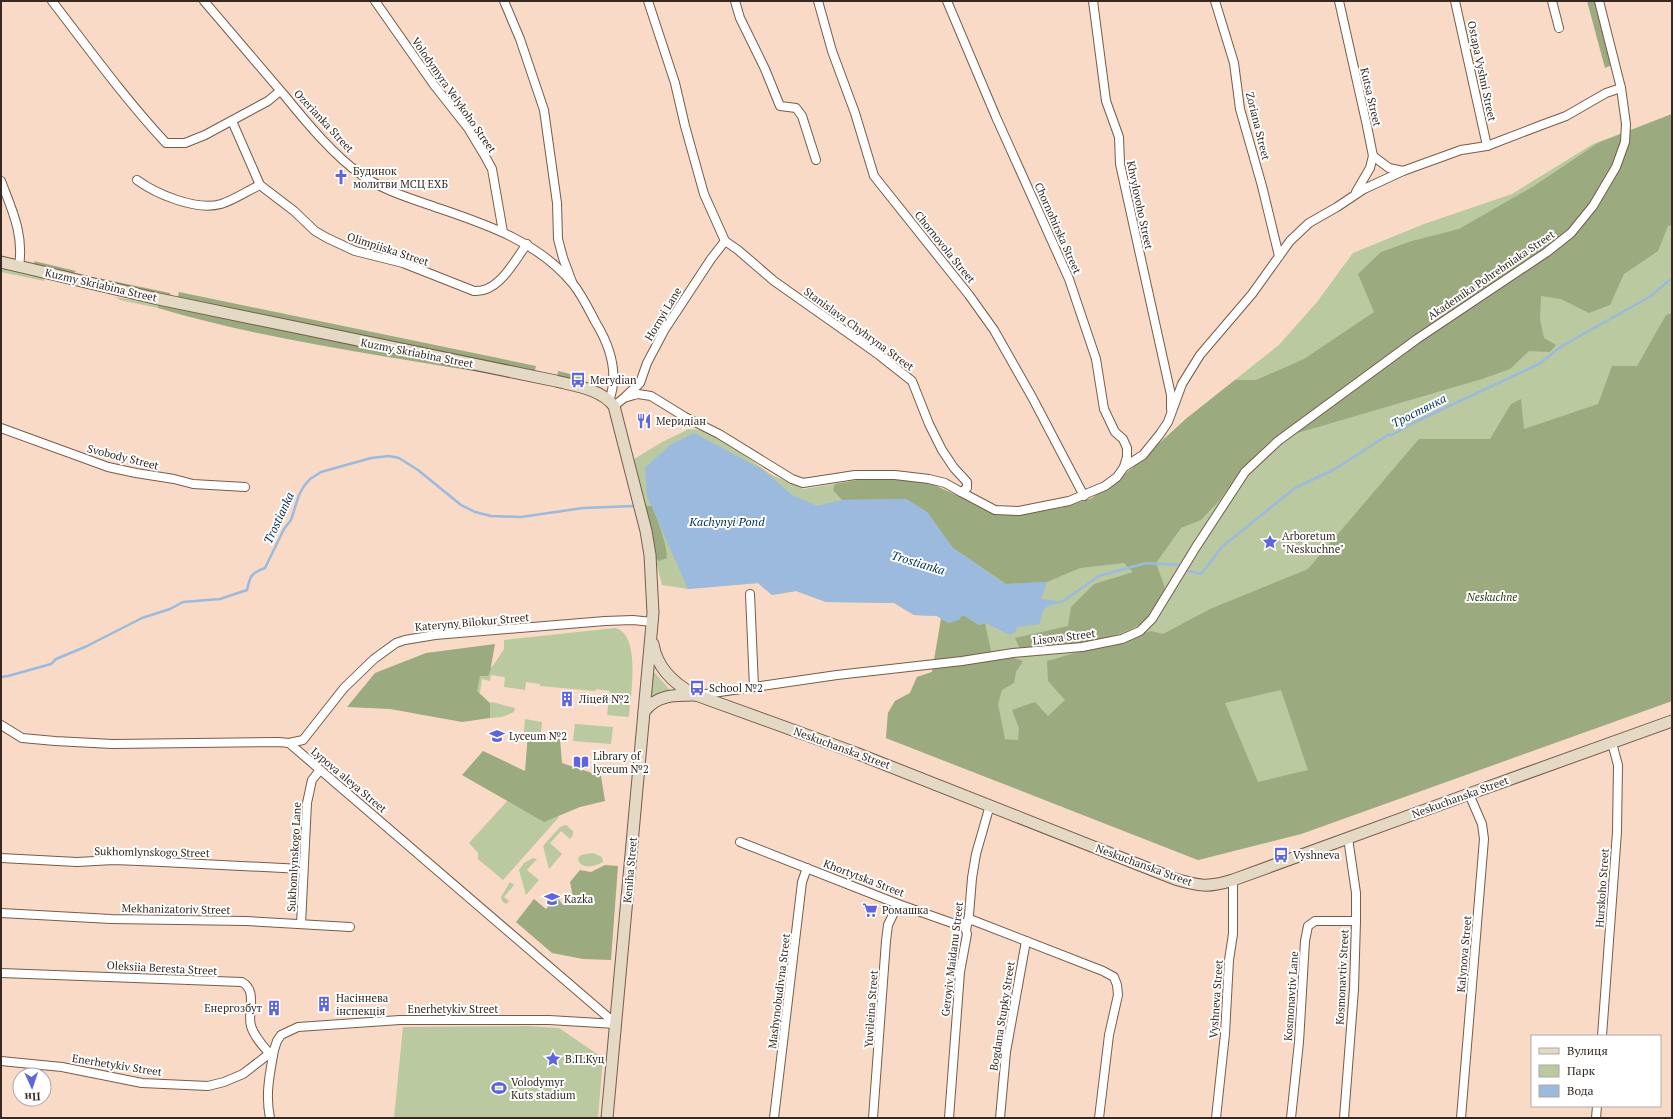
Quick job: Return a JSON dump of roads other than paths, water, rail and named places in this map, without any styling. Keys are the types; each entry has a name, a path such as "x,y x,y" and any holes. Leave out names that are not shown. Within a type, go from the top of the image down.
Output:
{"main road":[{"name":"Kuzmy Skriabina Street","path":"1,262 154,298 556,381 591,390 612,403"},
{"path":"612,403 647,537 652,582 652,622"},
{"name":"Keniha Street","path":"607,1118 652,622"},
{"path":"651,635 657,658 667,674 677,684 696,695"},
{"name":"Neskuchanska Street","path":"644,712 656,701 668,696 696,695 856,753 1175,879 1196,885 1209,886 1233,880 1672,721"}],"street":[{"path":"52,1 99,62 166,143 185,143 205,135 268,102 280,91"},
{"name":"Ozerianka Street","path":"204,1 305,121 338,155 362,176 386,190 503,232 527,244 542,254 573,284 599,327 610,356 614,370 612,403"},
{"name":"Volodymyra Velykoho Street","path":"375,1 434,85 468,128 486,158 492,169 503,232"},
{"path":"504,1 522,46 544,110 557,203 558,239 561,253 573,284"},
{"name":"Stanislava Chyhryna Street","path":"648,1 675,83 704,194 725,241 738,250 774,281 879,355 912,381 929,424 942,450 954,468 967,482 966,488 961,492"},
{"path":"735,1 740,18 765,69 780,106 796,108 802,116 816,160"},
{"name":"Chornovola Street","path":"818,1 832,51 855,113 874,176 969,295 994,330 1032,397 1084,496"},
{"name":"Chornohirska Street","path":"947,1 996,117 1069,279 1096,359 1104,409 1115,432 1123,439 1127,448 1127,457 1124,467"},
{"name":"Khvylovoho Street","path":"1093,1 1105,96 1119,137 1120,164 1170,395 1171,414"},
{"name":"Zoriana Street","path":"1215,1 1234,63 1240,109 1262,186 1279,256"},
{"name":"Kutsa Street","path":"1339,1 1367,126 1372,156 1370,168 1355,194"},
{"name":"Ostapa Vyshni Street","path":"1455,1 1487,146"},
{"path":"1552,1 1559,28"},
{"name":"Akademika Pohrebniaka Street","path":"1278,441 1417,339 1547,252 1571,233 1593,206 1616,167 1625,142 1626,124 1621,88 1599,1"},
{"path":"612,403 638,394 651,396 685,417 719,434 792,479 804,484 855,475 894,475 929,479 945,484 995,510 1006,511 1019,511 1053,505 1084,496 1105,486 1117,477 1124,467 1142,455 1160,434 1171,414 1182,384 1200,355 1252,294 1290,242 1309,223 1337,207 1355,194 1403,171 1461,150 1487,146 1566,116 1602,95 1621,88"},
{"name":"Olimpiiska Street","path":"232,121 260,185 294,211 315,230 338,244 355,251 404,263 474,292 486,291 495,286 527,244"},
{"path":"1372,156 1389,168 1403,171"},
{"path":"137,180 156,192 175,199 212,205 222,204 260,185"},
{"path":"1,181 15,217 20,239 19,266"},
{"name":"Hornyi Lane","path":"624,398 640,383 647,363 665,329 706,266 725,241"},
{"name":"Svobody Street","path":"1,428 108,467 136,474 174,479 193,484 245,487"},
{"name":"Lisova Street","path":"696,695 1013,653 1082,647 1122,639 1140,631 1152,619 1196,547 1245,472 1278,441"},
{"path":"750,594 754,687"},
{"name":"Kateryny Bilokur Street","path":"289,743 303,740 344,688 374,659 389,647 405,640 435,635 604,621 633,620 652,622"},
{"path":"1,725 22,738 55,741 112,744 289,743"},
{"name":"Lypova aleya Street","path":"289,743 616,1024"},
{"name":"Hurskoho Street","path":"1602,1035 1617,832 1618,765 1612,743"},
{"name":"Sukhomlynskogo Lane","path":"301,924 302,869 307,803 312,780 320,770"},
{"name":"Kalynova Street","path":"1461,1118 1484,839 1482,824 1469,794"},
{"name":"Geroyiv Maidanu Street","path":"949,1118 960,972 968,922 976,854 990,806"},
{"name":"Kosmonavtiv Street","path":"1344,1118 1354,989 1356,921 1356,894 1348,838"},
{"name":"Khortytska Street","path":"740,842 898,904 960,925 972,920 1103,971 1114,978 1117,985 1118,995 1109,1035 1099,1118"},
{"name":"Sukhomlynskogo Street","path":"1,858 77,862 114,860 302,869"},
{"name":"Mashynobudivna Street","path":"774,1118 802,882 807,868"},
{"name":"Vyshneva Street","path":"1216,1118 1226,1034 1233,934 1233,880"},
{"name":"Yuvileina Street","path":"873,1118 881,1002 886,959 886,941 888,925 898,904"},
{"name":"Mekhanizatoriv Street","path":"1,913 111,919 231,920 350,927"},
{"name":"Kosmonavtiv Lane","path":"1291,1118 1299,1042 1306,935 1308,926 1315,921 1356,921"},
{"name":"Bogdana Stupky Street","path":"1000,1118 1006,1052 1026,941"},
{"name":"Oleksiia Beresta Street","path":"1,973 242,982 248,985 251,992 251,1025 260,1042 271,1051"},
{"name":"Enerhetykiv Street","path":"2,1061 62,1068 140,1082 199,1086 224,1082 243,1074 271,1051 281,1035 298,1027 337,1023 400,1020 549,1020 616,1024"},
{"path":"270,1118 267,1088 271,1051"},
{"path":"1596,1118 1597,1107"}],"water":[{"name":"Kachynyi Pond","path":"694,433 763,470 792,495 817,506 842,500 906,499 927,512 953,548 1005,584 1047,582 1041,599 1062,602 1048,606 1044,610 1040,624 1017,627 1016,631 1010,635 985,623 979,625 963,615 959,620 949,623 937,616 914,615 894,603 826,602 796,591 772,595 758,583 688,589 647,496 645,468 670,445"}],"waterway":[{"name":"Тростянка","path":"1189,571 1201,574 1223,546 1295,488 1335,469 1388,435 1392,435 1413,423 1539,364 1562,346 1651,296 1672,278"},
{"name":"Trostianka","path":"1,677 51,664 56,659 85,647 142,618 170,609 183,602 220,599 247,590 249,581 254,573 265,568 284,529 291,520 299,495 310,479 321,472 371,458 389,456 399,458 418,470 461,505 475,512 491,516 521,517 583,508 634,506"},
{"name":"Trostianka","path":"1059,602 1062,602 1099,576 1146,563 1179,565"}],"place":[{"name":"Будинок молитви МСЦ ЕХБ","path":"341,177"},
{"name":"Merydian","path":"578,380"},
{"name":"Меридіан","path":"644,421"},
{"name":"Arboretum \"Neskuchne\"","path":"1270,542"},
{"name":"School №2","path":"697,688"},
{"name":"Ліцей №2","path":"567,699"},
{"name":"Lyceum №2","path":"497,736"},
{"name":"Library of lyceum №2","path":"581,762"},
{"name":"Vyshneva","path":"1281,855"},
{"name":"Kazka","path":"552,899"},
{"name":"Ромашка","path":"870,910"},
{"name":"Насіннева інспекція","path":"324,1004"},
{"name":"Енергозбут","path":"274,1008"},
{"name":"В.П.Куц","path":"553,1059"},
{"name":"Volodymyr Kuts stadium","path":"499,1088"}],"park label":[{"name":"Neskuchne","path":"1492,597"}]}
